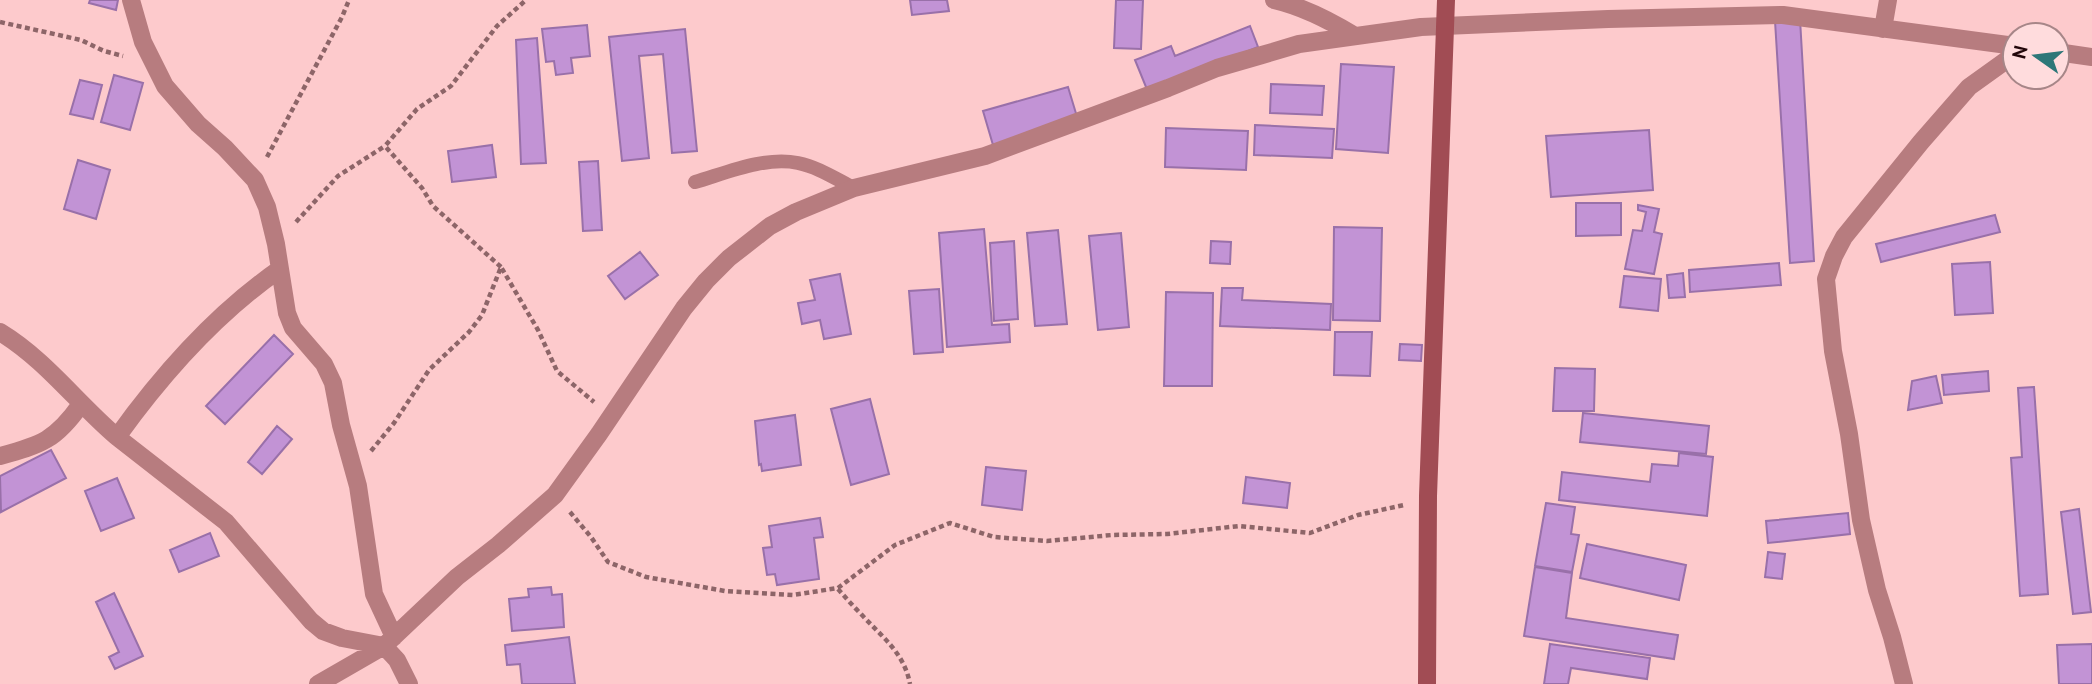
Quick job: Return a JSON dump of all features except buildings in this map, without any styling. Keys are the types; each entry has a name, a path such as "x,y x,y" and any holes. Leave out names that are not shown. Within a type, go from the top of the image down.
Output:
{"street":[{"path":"131,0 143,43 165,86 198,124 255,180 267,207 285,303 293,328 324,364 333,383 354,470 374,594 389,642 409,684"},
{"path":"1274,0 1320,16 1355,36"},
{"path":"1427,684 1428,496 1446,0"},
{"path":"1884,29 1888,0"},
{"path":"318,684 389,642 457,578 555,495 684,308 729,258 771,226 796,212 854,188 985,156 1239,61 1299,44 1421,27 1755,14 1783,15 2001,44"},
{"path":"2071,54 2092,57"},
{"path":"1904,684 1877,590 1861,520 1849,434 1833,351 1826,279 1844,237 1921,142 1969,87 2001,64"},
{"path":"117,436 143,401 215,322 241,298 280,269"},
{"path":"0,332 37,357 81,404 117,436 226,522 311,621 323,631 342,638 389,642"},
{"path":"0,456 29,448 57,433 81,404"}],"lane":[{"path":"695,182 760,164 787,161 810,166 854,188"}],"path":[{"path":"255,180 342,18 349,0"},
{"path":"276,244 338,176 385,146 417,109 451,86 498,26 526,0"},
{"path":"0,22 81,40 127,59"},
{"path":"385,146 422,188 433,206 501,267 538,330 557,371 611,416"},
{"path":"354,470 394,423 429,370 469,332 482,315 501,267"},
{"path":"555,495 591,537 608,562 646,577 739,592 793,595 838,588 895,545 950,523 994,537 1047,541 1112,535 1167,534 1239,526 1310,533 1358,515 1414,502 1428,496"},
{"path":"838,588 891,643 908,674 910,684"}]}
